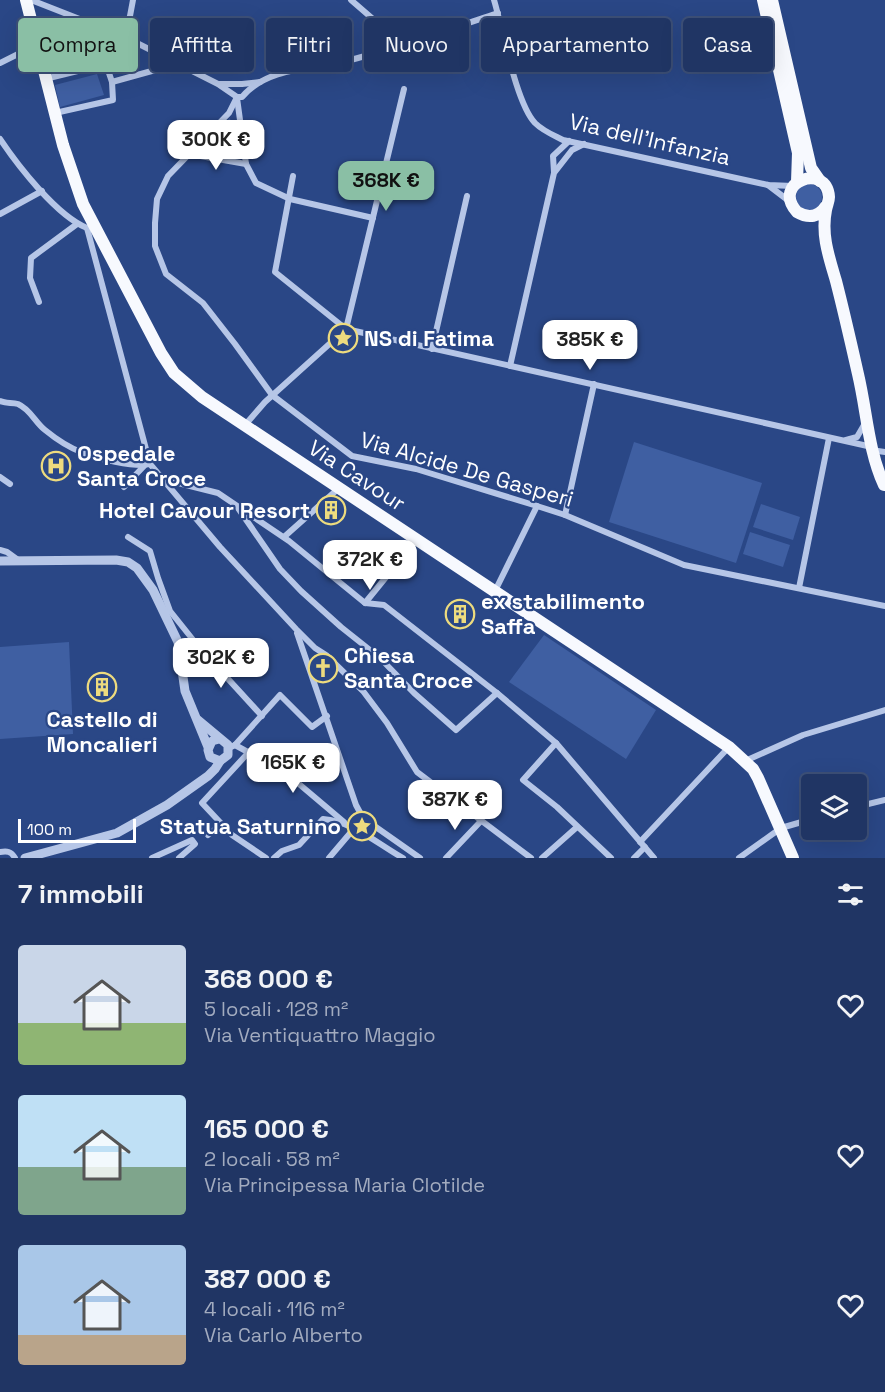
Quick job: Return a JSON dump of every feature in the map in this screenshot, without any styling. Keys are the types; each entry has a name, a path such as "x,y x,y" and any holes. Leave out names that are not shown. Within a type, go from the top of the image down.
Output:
{"main road":[{"name":"Via Cavour","path":"26,0 30,18"},
{"path":"763,0 798,153 791,202 816,232 828,258"},
{"path":"772,0 811,168 827,190 828,201 823,227 828,258 863,396 871,418 884,489"},
{"name":"Via Cavour","path":"43,72 76,188 90,226 166,362 190,388 729,747 745,760 759,778 793,858"},
{"path":"795,184 811,178 820,181"},
{"path":"803,215 816,215 826,206"},
{"path":"863,396 865,419 878,450"}],"street":[{"path":"31,0 77,18"},
{"path":"129,18 133,0"},
{"path":"351,0 372,18"},
{"name":"Via dell'Infanzia","path":"494,0 523,104 542,129 569,141 768,185 795,184"},
{"path":"469,23 498,13"},
{"path":"0,63 18,54"},
{"path":"195,72 242,97 245,92 263,81 286,72 364,56"},
{"path":"112,82 150,71"},
{"path":"45,79 73,72"},
{"path":"54,113 113,100 109,72"},
{"path":"218,84 263,81"},
{"path":"239,84 245,92"},
{"path":"239,84 232,90 235,95 246,164 256,183 290,199 373,218"},
{"path":"245,426 272,395 346,329 404,89"},
{"name":"Via Alcide De Gasperi","path":"235,95 229,113 168,176 157,199 154,223 155,246 166,274 203,303 272,395 352,456 416,469 565,515 684,565 885,606"},
{"path":"0,139 18,165 42,191 77,224 90,226 147,465 296,629 363,691 387,723 417,772 531,858"},
{"path":"510,366 554,173 553,156 569,141"},
{"path":"554,173 572,150 585,144"},
{"path":"189,154 246,164"},
{"path":"294,176 275,272 346,329 878,450"},
{"name":"Via dell'Infanzia","path":"768,185 791,202"},
{"path":"0,214 42,191"},
{"path":"432,349 467,196"},
{"path":"39,302 30,278 31,258 77,224"},
{"path":"565,515 594,384"},
{"path":"0,409 3,402 16,403 31,412 42,428 83,454 136,466 147,465"},
{"path":"843,441 857,437 864,427 865,419"},
{"path":"799,588 829,438"},
{"path":"124,487 147,465"},
{"path":"0,477 10,484"},
{"path":"161,479 218,493 284,537 365,603 384,605 556,743 654,858"},
{"path":"284,537 339,488"},
{"path":"237,506 264,548 294,584 341,627 380,658 414,693 456,730 496,693"},
{"path":"495,591 537,506"},
{"path":"128,537 150,551 167,613 178,642 185,691 198,720 201,735 213,755"},
{"path":"365,603 417,539"},
{"path":"0,550 7,552 18,561"},
{"path":"0,561 116,560 128,562 144,575 167,613 262,716"},
{"path":"296,629 356,805 363,818 420,858"},
{"path":"213,755 228,755 232,746 280,695 312,727 327,716"},
{"path":"745,760 803,735 885,710"},
{"path":"198,720 219,739 286,772 346,825"},
{"path":"26,858 117,834 167,805 204,776 213,755 212,741 219,739"},
{"path":"556,743 523,780 557,807 611,858"},
{"path":"634,858 643,844 729,747"},
{"path":"248,753 202,802 220,824 253,851 266,858"},
{"path":"867,804 885,800"},
{"path":"329,858 363,818"},
{"path":"274,858 282,851 299,845 323,819 335,820 353,828 403,858"},
{"path":"446,858 481,821"},
{"path":"739,858 782,828 801,822"},
{"path":"179,858 220,824"},
{"path":"542,858 577,827"},
{"path":"152,858 185,842 192,840 195,844"},
{"path":"0,852 7,851 15,858"}],"shaded area":[{"path":"97,74 104,95 60,107 55,85"},
{"path":"230,118 238,160 194,152"},
{"path":"809,184 819,187 822,197 819,207 809,210 799,207 796,197 799,187"},
{"path":"634,442 762,483 736,563 609,522"},
{"path":"761,504 800,517 793,540 753,527"},
{"path":"750,532 790,545 783,567 743,554"},
{"path":"544,635 656,710 626,759 509,682"},
{"path":"69,642 73,734 0,739 0,647"}],"place":[{"name":"NS di Fatima","path":"343,338"},
{"name":"Ospedale Santa Croce","path":"56,466"},
{"name":"Hotel Cavour Resort","path":"331,510"},
{"name":"ex stabilimento Saffa","path":"460,614"},
{"name":"Chiesa Santa Croce","path":"323,668"},
{"name":"Castello di Moncalieri","path":"102,687"},
{"name":"Statua Saturnino","path":"362,826"}]}
